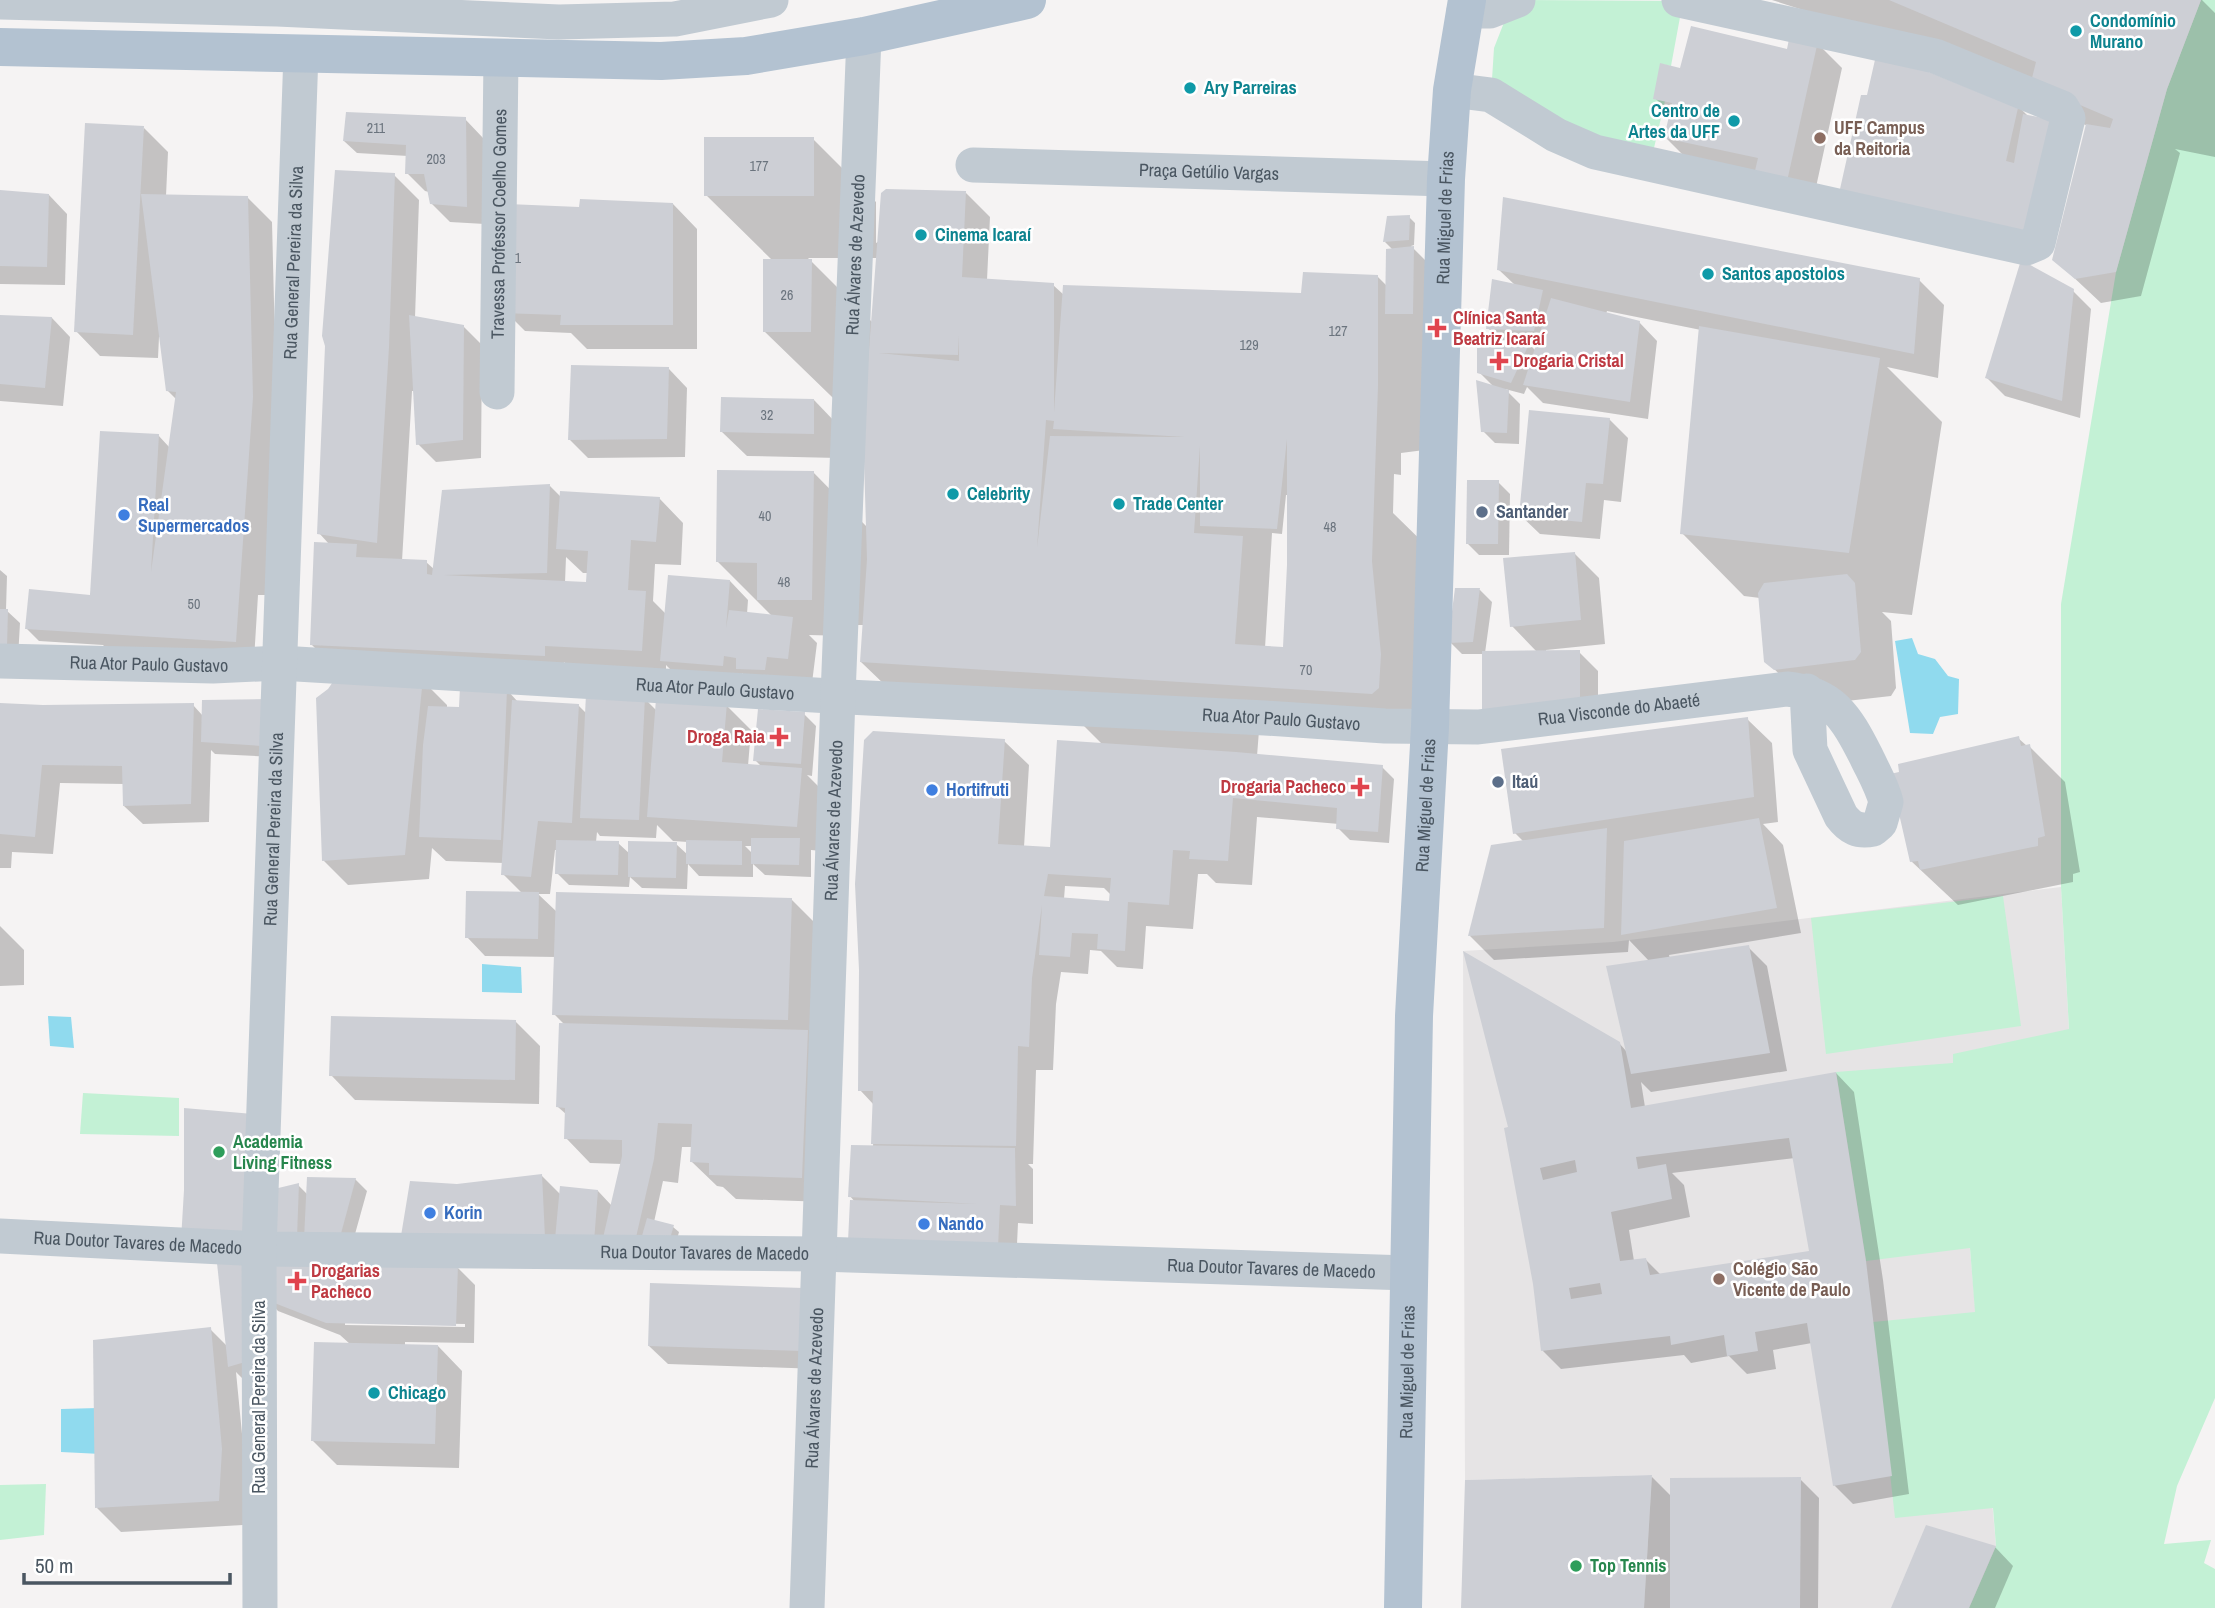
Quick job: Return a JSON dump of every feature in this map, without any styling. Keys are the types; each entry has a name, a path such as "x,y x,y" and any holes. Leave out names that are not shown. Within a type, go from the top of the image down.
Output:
{"main road":[{"path":"0,47 661,61 746,56 864,36 1027,0"},
{"name":"Rua Miguel de Frias","path":"1403,1608 1414,1016 1430,727 1446,179 1452,90 1465,4"}],"street":[{"path":"0,2 277,9 559,22 676,19 771,0"},
{"path":"1465,4 1490,11 1518,0"},
{"path":"1452,90 1491,95 1556,135 1595,152 2026,248 2038,243 2067,118 2062,108 1935,56 1679,0"},
{"name":"Rua Álvares de Azevedo","path":"807,1608 864,36"},
{"name":"Rua General Pereira da Silva","path":"260,1608 259,1250 301,52"},
{"name":"Travessa Professor Coelho Gomes","path":"497,392 501,57"},
{"name":"Praça Getúlio Vargas","path":"973,165 1446,179"},
{"name":"Rua Ator Paulo Gustavo","path":"0,660 213,666 280,663 1430,727"},
{"name":"Rua Visconde do Abaeté","path":"1430,727 1478,727 1787,689 1807,691"},
{"name":"Rua Doutor Tavares de Macedo","path":"0,1236 259,1250 819,1254 1408,1273"}],"shaded area":[{"name":"Colégio São Vicente de Paulo","path":"2061,887 2069,1030 1953,1055 1996,1546 1969,1608 1644,1608 1652,1475 1465,1480 1463,951 1613,942"}],"green space":[{"path":"2201,0 2215,0 2215,1398 2177,1486 2164,1544 2211,1540 2204,1563 2215,1569 2215,1608 1969,1608 1996,1546 1993,1508 1895,1518 1873,1322 1975,1312 1970,1248 1866,1261 1836,1072 1953,1063 1953,1054 2069,1029 2061,887 2061,604 2116,272 2167,89"},
{"path":"1683,1 1671,66 1661,64 1665,101 1650,165 1491,95 1494,48 1512,2"},
{"path":"2003,896 2021,1026 1826,1054 1811,918"},
{"path":"83,1093 179,1098 179,1136 80,1134"},
{"path":"46,1484 44,1535 0,1540 0,1485"}],"water":[{"path":"1912,638 1918,654 1935,659 1948,676 1959,679 1958,714 1940,717 1933,734 1910,733 1895,641"},
{"path":"482,964 521,967 522,993 482,992"},
{"path":"48,1016 71,1017 74,1048 50,1046"},
{"path":"98,1408 101,1454 61,1452 61,1409"}],"building":[{"path":"1889,0 2201,0 2167,89 2116,272 2075,279 2052,260 2086,124 2110,128 2113,119 2073,102 2032,78 2036,62"},
{"name":"Centro de Artes da UFF","path":"1691,26 1787,49 1790,34 1818,41 1786,186 1753,179 1758,158 1664,138 1672,103 1653,99 1660,63 1680,68"},
{"path":"1877,51 2018,108 2006,161 2014,163 2023,114 2052,120 2028,241 1838,198 1861,95 1867,95"},
{"path":"346,112 466,117 467,207 430,204 424,174 405,174 406,145 343,141"},
{"path":"85,123 144,126 133,335 74,332"},
{"path":"704,137 814,137 814,196 704,196"},
{"path":"335,170 395,173 389,347 377,543 317,534 325,346 322,336"},
{"path":"886,189 966,191 962,277 1054,283 1054,412 1063,285 1301,293 1303,272 1378,275 1378,386 1372,561 1381,654 1379,688 1372,694 860,662 867,559 863,428 881,193","holes":["959,335 959,361 879,353 958,355","1046,420 1054,421 1053,429 1185,437 1050,436 1037,548","1287,439 1287,565 1283,647 1235,644 1243,536 1194,533 1200,446 1200,526 1277,529"]},
{"path":"0,190 49,194 47,267 0,266"},
{"path":"141,194 248,196 253,397 236,642 25,629 29,589 90,595 100,431 159,434 151,572 176,392 166,391"},
{"name":"Santos apostolos","path":"1503,197 1920,278 1914,354 1497,270"},
{"path":"580,199 673,203 673,325 560,325 561,315 504,313 505,204 579,207"},
{"path":"1410,215 1409,240 1383,242 1387,216"},
{"path":"1414,246 1413,314 1385,314 1386,249"},
{"path":"763,259 812,259 811,332 763,332"},
{"path":"2021,260 2074,289 2062,401 1985,378"},
{"path":"1492,279 1543,290 1534,331 1486,329"},
{"path":"1551,298 1640,321 1630,402 1523,385"},
{"path":"0,315 52,317 45,388 0,384"},
{"path":"409,315 464,325 463,440 416,445"},
{"path":"1699,326 1880,358 1849,553 1680,534"},
{"name":"Drogaria Cristal","path":"1530,342 1511,383 1477,373 1477,348"},
{"path":"571,365 669,367 667,439 568,440"},
{"path":"1476,380 1509,390 1507,433 1481,432"},
{"path":"721,397 814,399 814,434 720,432"},
{"path":"1529,410 1610,418 1603,484 1586,483 1582,522 1519,516"},
{"path":"717,470 814,471 812,600 757,600 757,563 716,562"},
{"name":"Santander","path":"1467,480 1499,480 1498,544 1466,544"},
{"path":"550,484 547,573 443,575 586,582 588,551 556,549 560,491 660,497 656,542 631,540 628,590 646,591 642,651 545,646 545,656 310,645 314,542 357,544 356,557 427,560 427,574 432,575 442,490"},
{"path":"1575,552 1581,620 1510,627 1503,558"},
{"path":"1847,574 1855,583 1861,652 1855,660 1774,670 1764,662 1758,593 1764,583"},
{"path":"668,575 730,580 726,628 729,610 793,617 788,659 767,657 765,670 736,669 736,658 724,656 723,666 660,661"},
{"path":"1455,588 1480,588 1473,642 1448,643"},
{"path":"0,609 8,609 7,647 0,646"},
{"path":"1580,650 1580,709 1482,710 1482,651"},
{"path":"337,676 423,678 405,855 322,861 316,698 328,689"},
{"path":"460,687 507,689 501,840 419,837 423,745 428,706 459,707"},
{"path":"586,694 645,697 639,820 580,818"},
{"path":"268,699 262,746 201,742 202,700"},
{"path":"656,699 727,703 722,762 802,768 797,827 647,817"},
{"path":"512,700 579,704 572,823 538,821 531,877 501,875"},
{"path":"0,703 194,703 191,804 123,806 122,766 42,765 35,837 0,834"},
{"name":"Droga Raia","path":"758,709 805,712 801,764 753,761"},
{"path":"1748,717 1754,797 1513,834 1501,749"},
{"path":"873,731 1005,739 998,844 1050,847 1057,740 1383,765 1378,832 1336,829 1337,808 1233,798 1228,861 1189,859 1190,851 1173,850 1169,905 1128,902 1125,951 1097,949 1098,934 1072,933 1070,957 1039,955 1042,905 1032,978 1029,1047 1018,1046 1016,1146 871,1144 873,1091 858,1091 859,970 855,884 864,740","holes":["1048,874 1111,878 1109,901 1044,896"]},
{"path":"2019,736 2021,746 2030,744 2045,836 2038,838 2038,846 1920,870 1918,861 1910,862 1890,774 1899,772 1898,764"},
{"path":"1759,818 1777,908 1621,935 1624,841"},
{"path":"1607,828 1604,928 1468,936 1491,845"},
{"path":"751,838 800,838 799,865 751,864"},
{"path":"556,840 619,841 618,875 555,874"},
{"path":"686,840 742,841 742,865 686,864"},
{"path":"628,841 677,842 676,878 628,877"},
{"path":"466,891 539,892 538,939 465,938"},
{"path":"556,892 792,898 788,1020 552,1015"},
{"path":"1749,945 1770,1053 1631,1074 1606,966"},
{"path":"1463,951 1620,1042 1631,1108 1836,1072 1866,1261 1892,1476 1833,1486 1807,1323 1755,1332 1758,1351 1727,1356 1724,1335 1671,1345 1670,1336 1541,1351 1533,1284 1504,1128 1508,1127","holes":["1789,1138 1809,1251 1650,1275 1646,1258 1620,1261 1611,1212 1672,1199 1666,1164 1638,1169 1636,1157","1575,1160 1577,1172 1543,1180 1540,1168","1600,1283 1602,1294 1571,1299 1569,1288"]},
{"path":"331,1016 516,1020 515,1080 329,1076"},
{"path":"559,1023 808,1030 802,1178 709,1175 709,1163 690,1162 692,1124 658,1123 654,1159 634,1246 602,1242 622,1156 622,1140 564,1139 565,1108 556,1107"},
{"name":"Academia Living Fitness","path":"184,1108 253,1114 250,1241 181,1240"},
{"path":"851,1145 1015,1148 1016,1206 1000,1205 998,1248 848,1241 850,1200 978,1204 848,1197"},
{"path":"542,1174 545,1238 400,1242 410,1181 457,1184"},
{"path":"307,1177 356,1178 339,1241 304,1239"},
{"path":"299,1183 297,1237 264,1244 266,1191"},
{"path":"560,1186 598,1190 594,1242 555,1239"},
{"path":"647,1218 674,1225 667,1249 640,1243"},
{"path":"271,1256 458,1265 456,1326 326,1323 264,1299"},
{"path":"252,1259 252,1360 228,1367 217,1263"},
{"path":"650,1283 804,1288 802,1351 648,1346"},
{"path":"211,1327 222,1449 219,1501 95,1508 93,1340"},
{"name":"Chicago","path":"314,1342 438,1345 435,1444 311,1441"},
{"path":"1652,1475 1644,1608 1461,1608 1465,1480"},
{"path":"1801,1477 1800,1608 1670,1608 1670,1478"},
{"path":"1926,1525 1996,1546 1969,1608 1891,1608"}],"place":[{"name":"Condomínio Murano","path":"2076,31"},
{"name":"Ary Parreiras","path":"1190,88"},
{"name":"Centro de Artes da UFF","path":"1734,121"},
{"name":"UFF Campus da Reitoria","path":"1820,138"},
{"name":"Cinema Icaraí","path":"921,235"},
{"name":"Santos apostolos","path":"1708,274"},
{"name":"Clínica Santa Beatriz Icaraí","path":"1437,328"},
{"name":"Drogaria Cristal","path":"1499,361"},
{"name":"Celebrity","path":"953,494"},
{"name":"Trade Center","path":"1119,504"},
{"name":"Santander","path":"1482,512"},
{"name":"Real Supermercados","path":"124,515"},
{"name":"Droga Raia","path":"779,737"},
{"name":"Itaú","path":"1498,782"},
{"name":"Drogaria Pacheco","path":"1360,787"},
{"name":"Hortifruti","path":"932,790"},
{"name":"Academia Living Fitness","path":"219,1152"},
{"name":"Korin","path":"430,1213"},
{"name":"Nando","path":"924,1224"},
{"name":"Colégio São Vicente de Paulo","path":"1719,1279"},
{"name":"Drogarias Pacheco","path":"297,1281"},
{"name":"Chicago","path":"374,1393"},
{"name":"Top Tennis","path":"1576,1566"}]}
